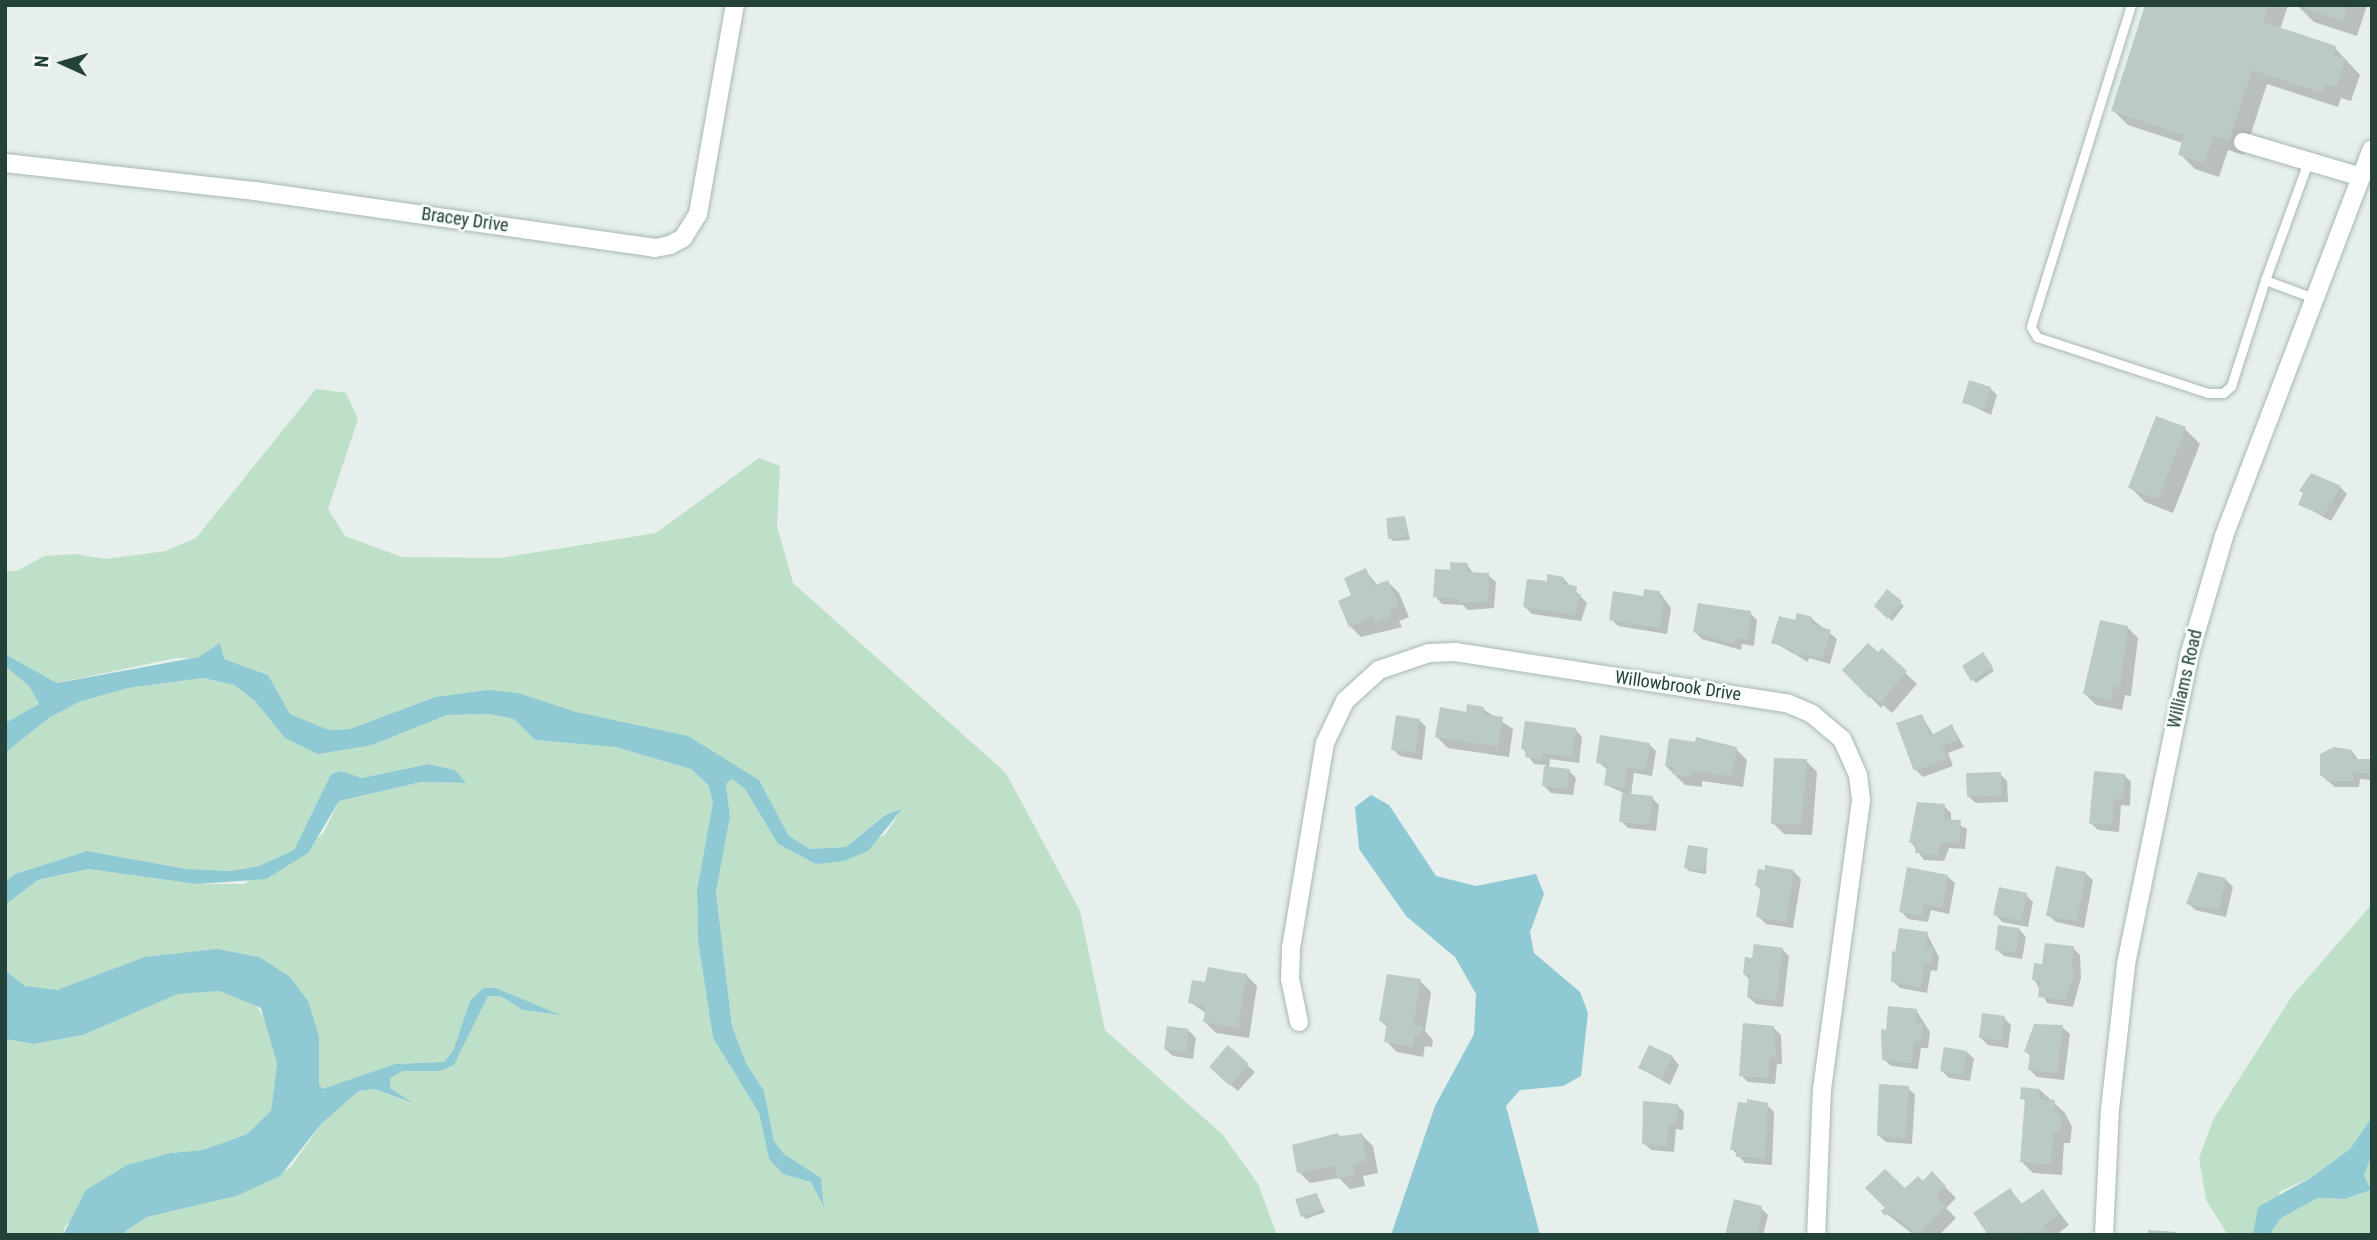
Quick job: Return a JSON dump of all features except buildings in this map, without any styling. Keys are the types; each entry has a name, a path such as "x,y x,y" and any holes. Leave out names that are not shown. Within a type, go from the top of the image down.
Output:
{"street":[{"name":"Bracey Drive","path":"5,163 268,193 655,248 670,245 683,237 698,214 736,5"},
{"path":"2243,142 2361,177"},
{"name":"Williams Road","path":"2104,1235 2110,1110 2126,964 2189,656 2224,536 2372,149"},
{"name":"Willowbrook Drive","path":"1299,1021 1290,979 1291,948 1325,743 1345,701 1379,670 1403,659 1455,652 1789,704 1812,714 1842,739 1858,775 1861,802 1822,1088 1816,1235"}],"lane":[{"path":"2131,5 2031,327 2037,337 2208,393 2222,393 2231,386 2308,162"},
{"path":"2266,280 2314,298"}],"green space":[{"path":"316,389 346,393 358,419 328,509 345,536 402,557 500,558 656,533 759,458 780,466 777,526 793,583 1006,773 1080,911 1105,1030 1223,1135 1258,1184 1277,1235 120,1235 147,1217 236,1196 290,1168 321,1124 359,1091 374,1089 409,1102 390,1088 390,1078 403,1071 441,1071 454,1065 488,996 500,996 523,1010 555,1014 496,988 470,1001 453,1051 444,1062 395,1064 323,1090 319,1085 319,1036 290,977 44,991 25,986 5,970 5,905 38,880 88,869 196,884 244,884 323,834 339,801 421,782 465,783 454,770 427,764 362,778 341,771 331,774 294,850 259,866 231,871 187,869 87,851 15,874 5,882 5,753 49,718 79,702 128,688 203,678 234,685 255,701 285,738 372,745 447,715 489,714 514,719 535,740 615,747 691,769 708,785 713,802 697,890 698,941 713,1038 759,1113 769,1159 783,1174 811,1182 824,1205 821,1178 784,1154 774,1141 764,1091 746,1063 732,1026 716,892 730,817 726,784 732,779 745,789 778,844 816,864 885,835 901,810 884,815 846,847 810,849 789,836 759,780 518,693 435,697 350,729 329,730 290,714 268,675 224,659 176,658 57,683 5,654 5,571 17,571 44,556 75,554 105,559 166,551 196,538"},
{"path":"5,666 29,686 39,704 5,723"},
{"path":"2372,904 2372,1117 2350,1149 2312,1177 2281,1191 2253,1235 2228,1235 2206,1200 2199,1158 2213,1120 2292,996"},
{"path":"220,991 253,1001 269,1025 277,1063 271,1111 247,1134 203,1150 171,1153 65,1226 63,1235 5,1235 5,1039 34,1044 83,1035 178,994"},
{"path":"2372,1155 2372,1235 2269,1235 2281,1218 2318,1198 2345,1199 2371,1190 2364,1175"}],"water":[{"path":"220,643 224,659 268,675 290,714 329,730 350,729 435,697 489,690 518,693 576,712 688,736 759,780 789,836 810,849 846,847 885,815 902,809 868,851 844,861 816,864 778,844 745,789 732,779 726,784 730,817 716,892 732,1026 746,1063 764,1091 774,1141 784,1154 821,1178 824,1207 811,1182 783,1174 769,1159 759,1113 713,1038 698,941 697,890 713,802 708,785 691,769 615,747 535,740 514,719 489,714 447,715 372,745 318,754 285,738 255,701 234,685 203,678 128,688 79,702 49,718 5,753 5,723 39,704 29,686 5,666 5,654 57,683 199,657"},
{"path":"428,764 455,770 466,783 421,782 339,801 308,853 266,879 196,884 88,869 38,880 5,905 5,882 15,874 87,851 187,869 231,871 259,866 294,850 331,774 341,771 362,778"},
{"path":"1371,795 1389,805 1436,876 1476,886 1536,874 1544,894 1530,932 1534,953 1580,992 1588,1013 1581,1076 1563,1086 1520,1090 1506,1106 1540,1235 1391,1235 1435,1106 1474,1034 1476,994 1455,957 1406,916 1359,849 1355,807"},
{"path":"217,949 259,957 290,977 308,1001 319,1036 319,1085 323,1089 395,1064 444,1062 453,1051 470,1001 483,988 496,988 560,1015 523,1010 500,996 488,996 454,1065 441,1071 403,1071 390,1078 390,1088 413,1103 374,1089 359,1091 321,1124 280,1176 236,1196 147,1217 120,1235 63,1235 86,1190 127,1165 171,1153 203,1150 247,1134 271,1111 277,1063 261,1008 220,991 178,994 83,1035 34,1044 5,1039 5,970 25,986 57,990 145,957"},
{"path":"2372,1117 2372,1155 2364,1175 2371,1190 2345,1199 2318,1198 2281,1218 2269,1235 2253,1235 2258,1207 2312,1177 2350,1149"}]}
